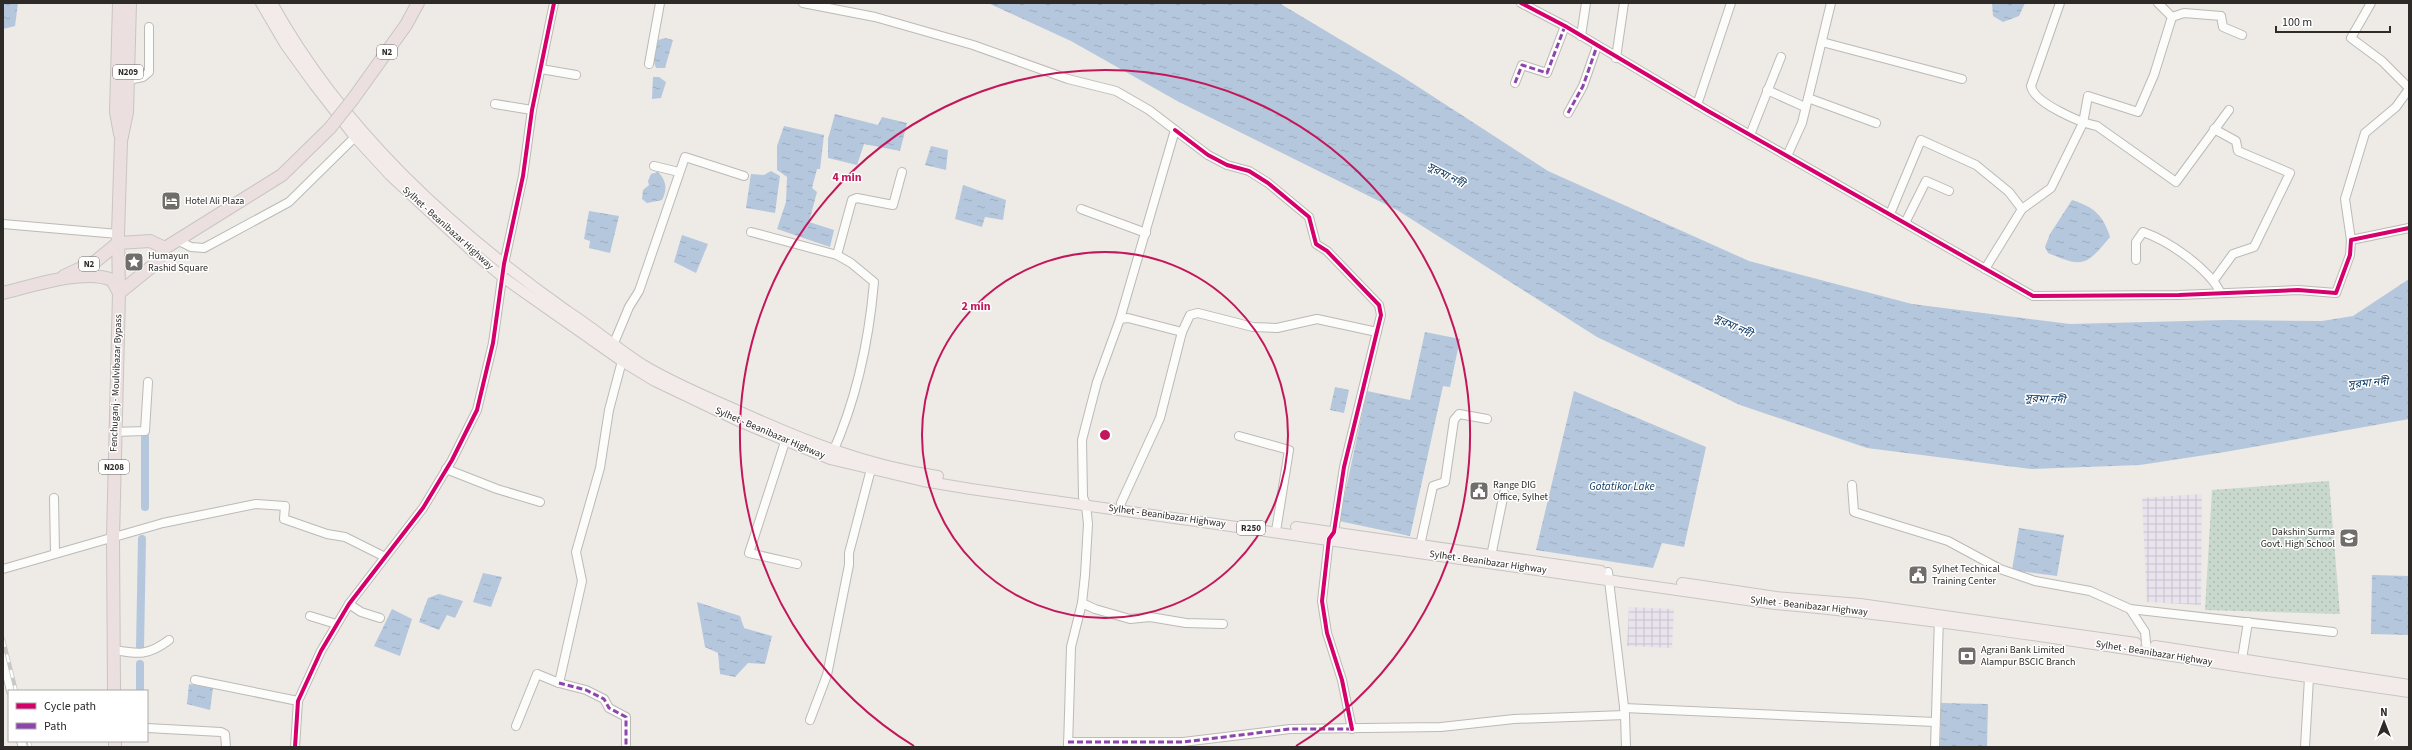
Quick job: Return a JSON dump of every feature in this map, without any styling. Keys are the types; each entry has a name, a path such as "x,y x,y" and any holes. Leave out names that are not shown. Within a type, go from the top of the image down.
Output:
{"highway":[{"name":"N209","path":"119,3 116,112 121,141"},
{"name":"N209","path":"118,239 121,141 127,112 130,3"},
{"name":"N2","path":"165,248 179,241 282,175 330,128 353,99 406,25 418,3"},
{"name":"N2","path":"56,280 96,261 118,239"},
{"path":"118,239 150,241 165,248 155,264 119,293"},
{"name":"Fenchuganj - Moulvibazar Bypass","path":"114,690 113,538 114,432 119,293 118,239"},
{"name":"N2","path":"3,293 56,280 102,277 112,280 119,293"}],"main road":[{"name":"Sylhet - Beanibazar Highway","path":"261,3 285,44 356,137 390,175 426,210 504,278 622,361 653,380 784,442 832,455 926,475 1085,501 1121,503 1276,528"},
{"name":"Sylhet - Beanibazar Highway","path":"272,3 300,50 331,95 393,166 437,209 474,241 643,365 711,399 832,455 871,469 923,481 1085,501 1332,535 1775,601 1875,609 1939,618 2148,649 2309,678 2409,692"},
{"name":"Sylhet - Beanibazar Highway","path":"2148,649 2242,659 2409,685"}],"street":[{"path":"295,747 298,701 321,651 349,604 423,508 446,469 477,410 493,343 504,278 504,264 524,176 532,110 554,3"},
{"path":"649,64 660,3"},
{"path":"803,3 874,17 973,45 1068,79 1116,91 1149,110 1208,155 1227,165 1249,171 1268,183 1309,217 1316,244 1327,251 1373,296 1379,304 1381,315 1344,467 1322,601 1327,633 1342,680 1352,729"},
{"path":"1521,3 1565,26 1616,58 1697,105 2033,296 2221,293 2298,290 2336,293 2350,255 2351,240 2345,199 2365,133 2396,107 2409,89 2382,61 2351,38 2371,3"},
{"path":"1581,36 1586,3"},
{"path":"1616,58 1624,3"},
{"path":"1697,105 1730,3"},
{"path":"1787,156 1802,123 1831,3"},
{"path":"2060,3 2034,79 2032,91 2061,112 2083,123 2097,126 2176,182 2229,110"},
{"path":"2158,3 2172,17"},
{"path":"2172,17 2184,13 2221,16 2223,27 2242,35"},
{"path":"1985,269 2022,209 2052,188 2083,123 2088,96 2138,112 2154,75 2172,17"},
{"path":"1515,83 1522,65 1547,73 1565,26"},
{"path":"128,80 143,77 150,72 149,27"},
{"path":"1822,42 1962,80"},
{"path":"1568,113 1583,86 1597,46"},
{"path":"1750,135 1781,58"},
{"path":"541,70 576,75"},
{"path":"1767,90 1805,107"},
{"path":"1808,98 1876,123"},
{"path":"495,104 532,110"},
{"path":"2214,129 2236,142 2238,151 2290,173 2254,247 2233,254 2214,280"},
{"path":"1175,130 1120,319 1097,382 1082,440 1085,501 1088,524 1082,603 1071,648 1068,744 1183,742 1290,729 1441,727 1514,719 1625,711 1935,722"},
{"path":"179,241 191,247 204,248 289,202 356,137"},
{"path":"1890,214 1921,140 1976,165 2009,192 2022,209"},
{"path":"614,344 629,307 638,291 679,172 687,156 744,176"},
{"path":"654,166 679,172"},
{"path":"837,255 852,200 857,198 893,205 902,172"},
{"path":"1905,222 1926,181 1950,191"},
{"path":"1081,209 1146,232"},
{"path":"3,224 118,239"},
{"path":"2351,240 2409,228"},
{"path":"751,232 837,255 851,263 874,282 871,320 864,351 847,418 832,455"},
{"path":"2136,260 2136,242 2143,232 2171,245 2214,280 2221,293"},
{"path":"1121,503 1160,418 1182,332 1190,315 1198,313 1253,327 1277,328 1317,319 1377,332"},
{"path":"1120,319 1128,318 1182,332"},
{"path":"559,683 582,581 576,552 600,468 609,410 622,361"},
{"path":"114,432 145,431 148,382"},
{"path":"1419,549 1433,486 1445,482 1454,420 1459,414 1487,419"},
{"path":"1239,436 1289,450 1276,528"},
{"path":"784,442 749,553 797,564"},
{"path":"446,469 497,489 540,502"},
{"path":"810,720 827,675 849,565 849,553 871,469"},
{"path":"1852,485 1854,512 1948,541 2000,569 2035,580 2090,591 2130,609 2333,632"},
{"path":"1490,559 1504,493"},
{"path":"54,498 55,553"},
{"path":"3,569 163,523 256,504 285,506 284,519 327,534 345,537 385,557"},
{"path":"1608,576 1625,711 1626,747"},
{"path":"1082,603 1095,609 1130,620 1150,617 1186,623 1223,624"},
{"path":"349,604 361,612 380,618"},
{"path":"2130,609 2145,632 2148,649"},
{"path":"310,616 336,624"},
{"path":"1935,747 1939,618"},
{"path":"2242,659 2248,622"},
{"path":"114,650 132,653 154,652 168,640"},
{"path":"3,657 10,690"},
{"path":"516,726 537,674 559,683 586,690 604,699 609,708 626,717 626,747"},
{"path":"2305,747 2309,678"},
{"path":"195,680 298,701"},
{"path":"148,728 222,732 225,734 226,747"}],"shaded area":[{"path":"2329,481 2340,614 2205,610 2212,490"},
{"path":"2202,494 2201,605 2147,602 2142,498"},
{"path":"1629,607 1674,609 1672,648 1627,646"}],"water":[{"path":"3,3 18,3 15,26 3,29"},
{"name":"সুরমা নদী","path":"988,3 1279,3 1403,77 1548,171 1749,261 1912,304 2070,324 2226,320 2322,321 2353,316 2409,279 2409,419 2225,452 2140,465 2031,469 1867,448 1740,405 1597,337 1397,210 1179,102 1071,41"},
{"path":"1992,3 2025,3 2019,16 2003,22 1993,16"},
{"path":"665,38 673,40 665,68 656,68 654,57 655,47 658,40"},
{"path":"653,77 659,77 666,82 661,98 652,99"},
{"path":"835,114 878,125 882,117 907,123 900,151 864,144 857,165 828,158 828,139"},
{"path":"784,126 824,135 820,169 817,169 812,188 817,192 809,222 834,230 830,247 777,229 786,202 787,177 777,170 777,146"},
{"path":"931,146 948,150 946,170 925,165"},
{"path":"771,171 780,176 775,213 746,208 751,174 764,175"},
{"path":"658,172 663,178 665,185 664,196 662,200 647,203 642,199 643,190 649,185 648,181 651,174"},
{"path":"963,185 1006,200 1003,220 985,217 982,227 955,219"},
{"path":"2072,200 2092,209 2097,213 2101,217 2110,237 2095,254 2083,262 2069,261 2060,258 2048,253 2045,247 2050,234"},
{"path":"589,211 619,216 610,253 589,248 590,241 584,239"},
{"path":"682,235 708,244 696,273 674,262"},
{"path":"1425,332 1460,339 1450,387 1443,386 1410,536 1339,521 1367,391 1410,400"},
{"path":"1335,387 1349,390 1344,413 1330,410"},
{"name":"Gotatikor Lake","path":"1574,391 1706,447 1684,547 1662,543 1653,568 1536,550"},
{"path":"2019,528 2064,535 2057,576 2012,570"},
{"path":"483,573 502,577 491,607 473,602"},
{"path":"2372,575 2409,576 2409,635 2371,634"},
{"path":"439,594 463,601 455,618 447,615 439,630 419,622 428,598"},
{"path":"697,602 740,616 744,628 772,636 765,664 748,663 735,677 720,674 718,653 705,647"},
{"path":"392,609 412,619 400,656 374,646"},
{"path":"189,684 213,688 210,710 187,704"},
{"path":"1941,703 1988,704 1987,747 1940,747"}],"waterway":[{"path":"145,437 145,507"},
{"path":"140,648 142,539"},
{"path":"140,664 140,690"}],"railway":[{"path":"3,639 16,690"},
{"path":"29,742 30,747"}],"marked path":[{"path":"1515,83 1522,65 1547,73 1565,26"},
{"path":"1568,113 1583,86 1597,46"},
{"path":"559,683 586,690 604,699 609,708 626,717 626,747"},
{"path":"1068,742 1183,742 1290,729 1352,729"}],"cycle path":[{"path":"295,747 298,701 321,651 349,604 423,508 452,460 477,410 493,343 504,264 523,176 532,110 554,3"},
{"path":"1521,3 1565,26 1708,111 2033,296 2179,295 2298,290 2336,293 2350,255 2351,240 2409,228"},
{"path":"1175,130 1208,155 1227,165 1249,171 1268,183 1309,217 1316,244 1327,251 1379,305 1381,315 1344,467 1334,532 1329,539 1322,601 1327,633 1342,680 1352,729"}],"place":[{"name":"Hotel Ali Plaza","path":"171,201"},
{"name":"Humayun Rashid Square","path":"134,262"},
{"name":"Range DIG Office, Sylhet","path":"1479,491"},
{"name":"Dakshin Surma Govt. High School","path":"2349,538"},
{"name":"Sylhet Technical Training Center","path":"1918,575"},
{"name":"Agrani Bank Limited Alampur BSCIC Branch","path":"1967,656"}]}
